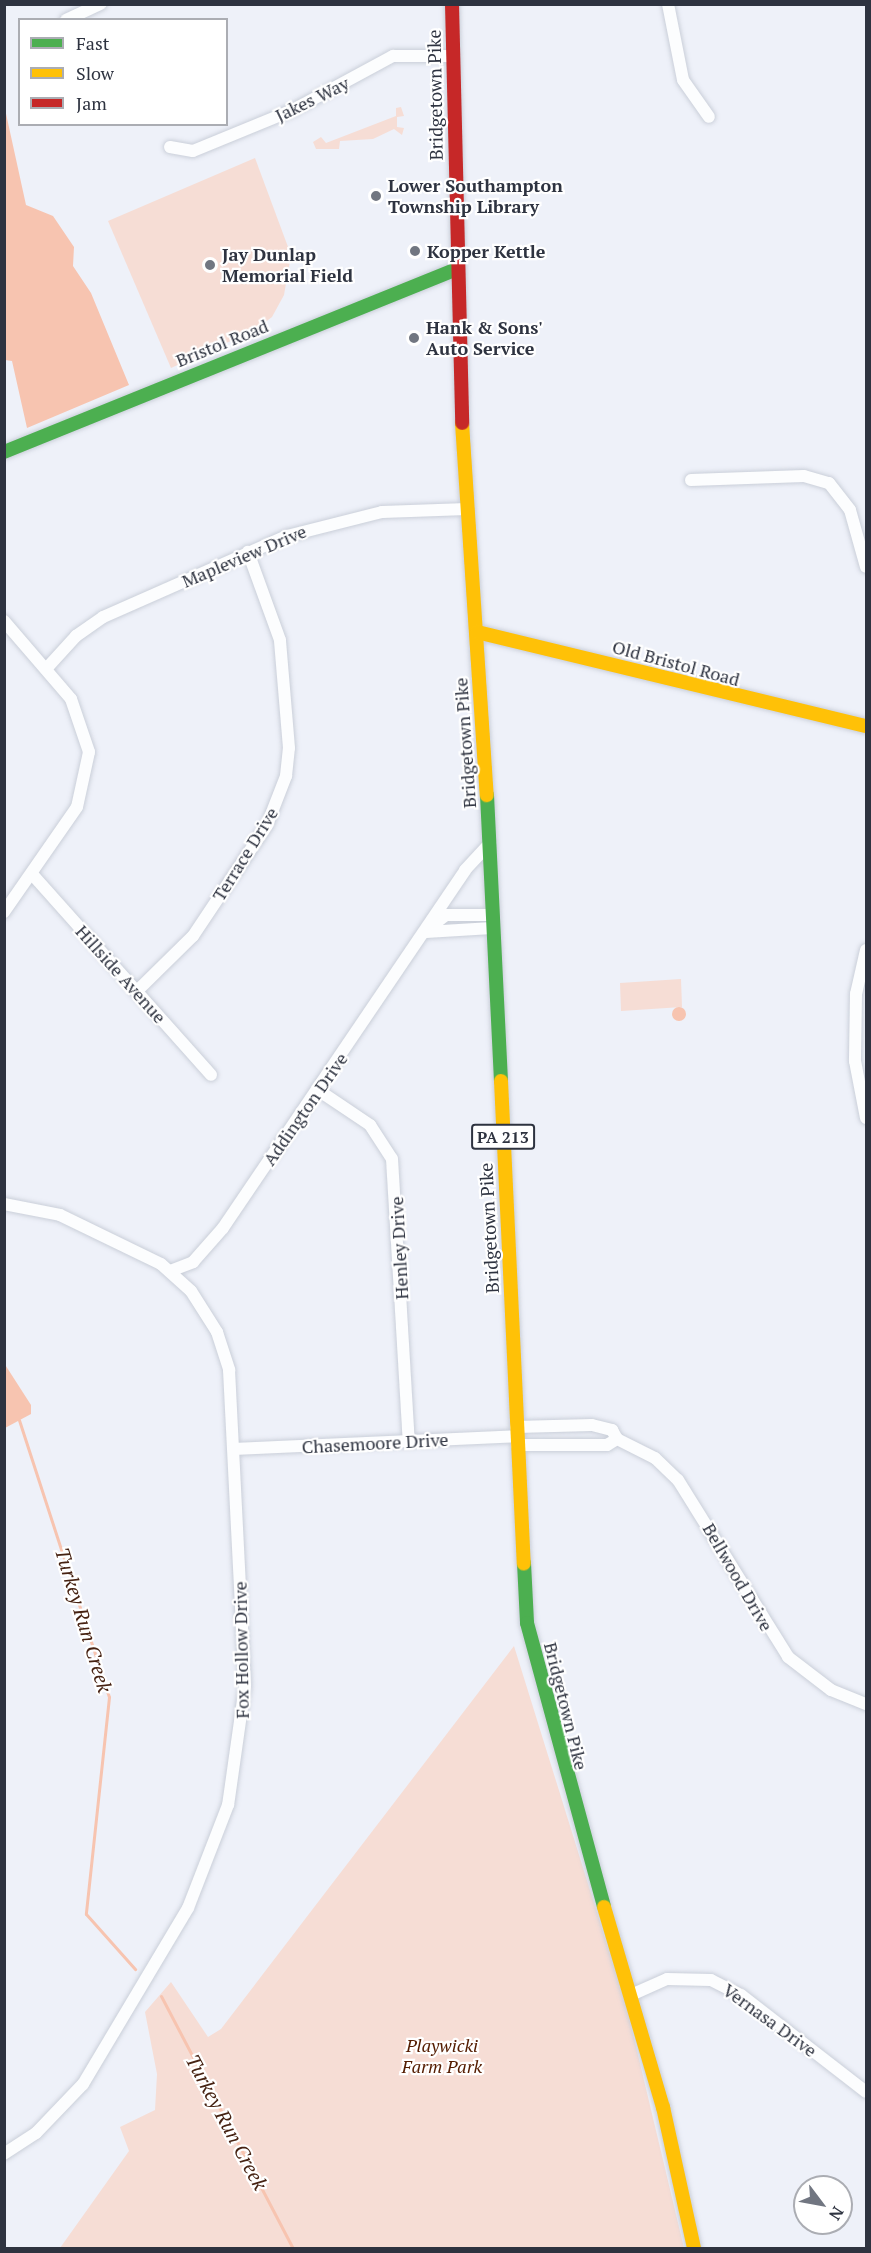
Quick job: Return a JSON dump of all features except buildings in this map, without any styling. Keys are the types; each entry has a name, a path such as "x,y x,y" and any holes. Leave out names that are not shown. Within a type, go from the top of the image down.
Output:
{"main road":[{"name":"Bridgetown Pike","path":"452,4 455,270 467,509 490,843 527,1623 536,1673 663,2107 694,2248"},
{"name":"Bristol Road","path":"4,452 455,270"},
{"name":"Old Bristol Road","path":"477,632 867,726"}],"street":[{"path":"70,18 101,4"},
{"path":"668,4 683,80 709,117"},
{"name":"Jakes Way","path":"170,147 193,150 293,110 393,56 453,56"},
{"path":"691,480 804,476 829,483 850,510 867,567"},
{"name":"Mapleview Drive","path":"46,669 94,622 248,552 330,521 382,512 467,509"},
{"name":"Terrace Drive","path":"136,991 193,936 267,825 286,776 282,648 248,552"},
{"path":"4,621 46,669 81,718 89,766 77,807 4,912"},
{"name":"Addington Drive","path":"170,1271 193,1262 223,1228 465,870 490,843"},
{"name":"Hillside Avenue","path":"32,874 211,1075"},
{"name":"Addington Drive","path":"425,932 446,915 492,921"},
{"path":"867,950 856,994 855,1061 867,1118"},
{"name":"Henley Drive","path":"318,1090 370,1125 392,1159 409,1441"},
{"name":"Fox Hollow Drive","path":"4,1204 60,1215 170,1271 200,1302 225,1351 234,1449 245,1686 240,1747 222,1829 188,1908 82,2084 48,2123 4,2154"},
{"name":"Bellwood Drive","path":"517,1436 592,1425 612,1430 617,1439 655,1458 678,1480 788,1658 831,1690 867,1704"},
{"path":"517,1436 607,1445 617,1439"},
{"name":"Chasemoore Drive","path":"234,1449 517,1436"},
{"name":"Vernasa Drive","path":"631,1995 667,1979 711,1980 741,1995 867,2092"}],"green space":[{"path":"401,107 404,116 397,117 397,127 404,128 402,135 394,129 373,139 340,141 339,149 316,149 313,142 321,137 326,143 396,116 396,108"},
{"name":"Jay Dunlap Memorial Field","path":"255,158 291,255 284,295 272,317 255,330 171,368 108,221"},
{"path":"681,979 682,1007 621,1011 620,983"},
{"name":"Playwicki Farm Park","path":"514,1646 627,2009 684,2248 60,2248 129,2151 120,2127 155,2110 157,2074 145,2012 171,1982 208,2037 221,2029"}],"shaded area":[{"path":"5,109 26,205 53,216 74,247 73,266 91,293 129,385 27,428 12,361 5,360"},
{"path":"679,1007 684,1009 686,1014 684,1019 679,1021 674,1019 672,1014 674,1009"},
{"path":"4,1363 31,1405 31,1414 5,1428"}],"waterway":[{"name":"Turkey Run Creek","path":"19,1420 109,1697 86,1914 135,1969"},
{"name":"Turkey Run Creek","path":"161,1996 293,2248"}],"traffic: fast":[{"path":"4,452 455,270"},
{"path":"487,795 501,1081"},
{"path":"524,1563 527,1623 604,1907"}],"traffic: slow":[{"path":"462,423 487,795"},
{"path":"477,632 866,726"},
{"path":"501,1081 524,1563"},
{"path":"604,1907 663,2107 694,2248"}],"traffic: jam":[{"path":"452,4 462,423"}],"place":[{"name":"Lower Southampton Township Library","path":"376,196"},
{"name":"Kopper Kettle","path":"415,251"},
{"name":"Jay Dunlap Memorial Field","path":"210,265"},
{"name":"Hank & Sons' Auto Service","path":"414,338"}]}
